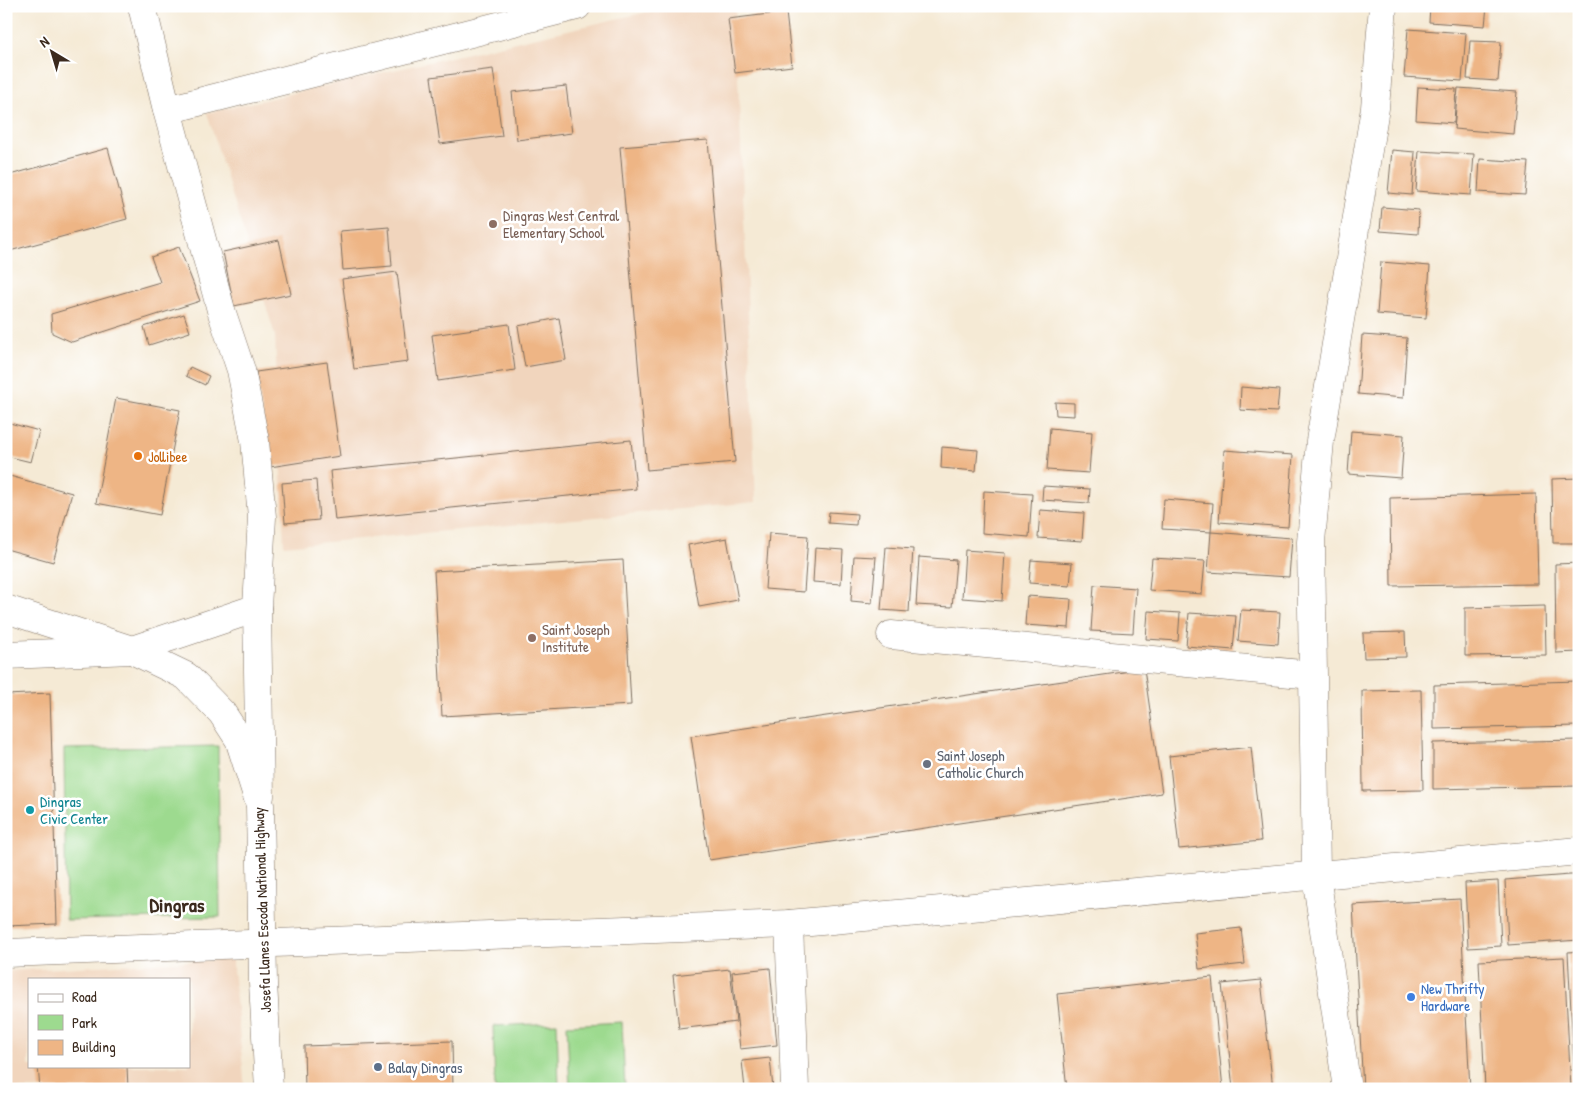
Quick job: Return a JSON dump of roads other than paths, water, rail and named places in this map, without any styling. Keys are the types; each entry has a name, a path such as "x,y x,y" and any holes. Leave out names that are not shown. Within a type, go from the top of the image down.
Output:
{"street":[{"path":"142,6 167,110 221,310 241,370 256,441 262,517 258,608 260,805"},
{"path":"167,110 577,6"},
{"path":"1347,1089 1316,875 1311,542 1320,441 1375,108 1383,6"},
{"path":"6,656 132,650 258,608"},
{"name":"Josefa Llanes Escoda National Highway","path":"6,609 132,650 186,676 222,713 239,739 260,805 262,983 269,1089"},
{"path":"892,635 1312,675"},
{"path":"6,953 789,924 1579,851"},
{"path":"789,924 795,1089"}],"place":[{"name":"Dingras West Central Elementary School","path":"493,224"},
{"name":"Jollibee","path":"138,456"},
{"name":"Saint Joseph Institute","path":"532,638"},
{"name":"Saint Joseph Catholic Church","path":"927,764"},
{"name":"Dingras Civic Center","path":"30,810"},
{"name":"New Thrifty Hardware","path":"1411,997"},
{"name":"Balay Dingras","path":"378,1067"}],"district":[{"name":"Dingras","path":"177,904"}]}
